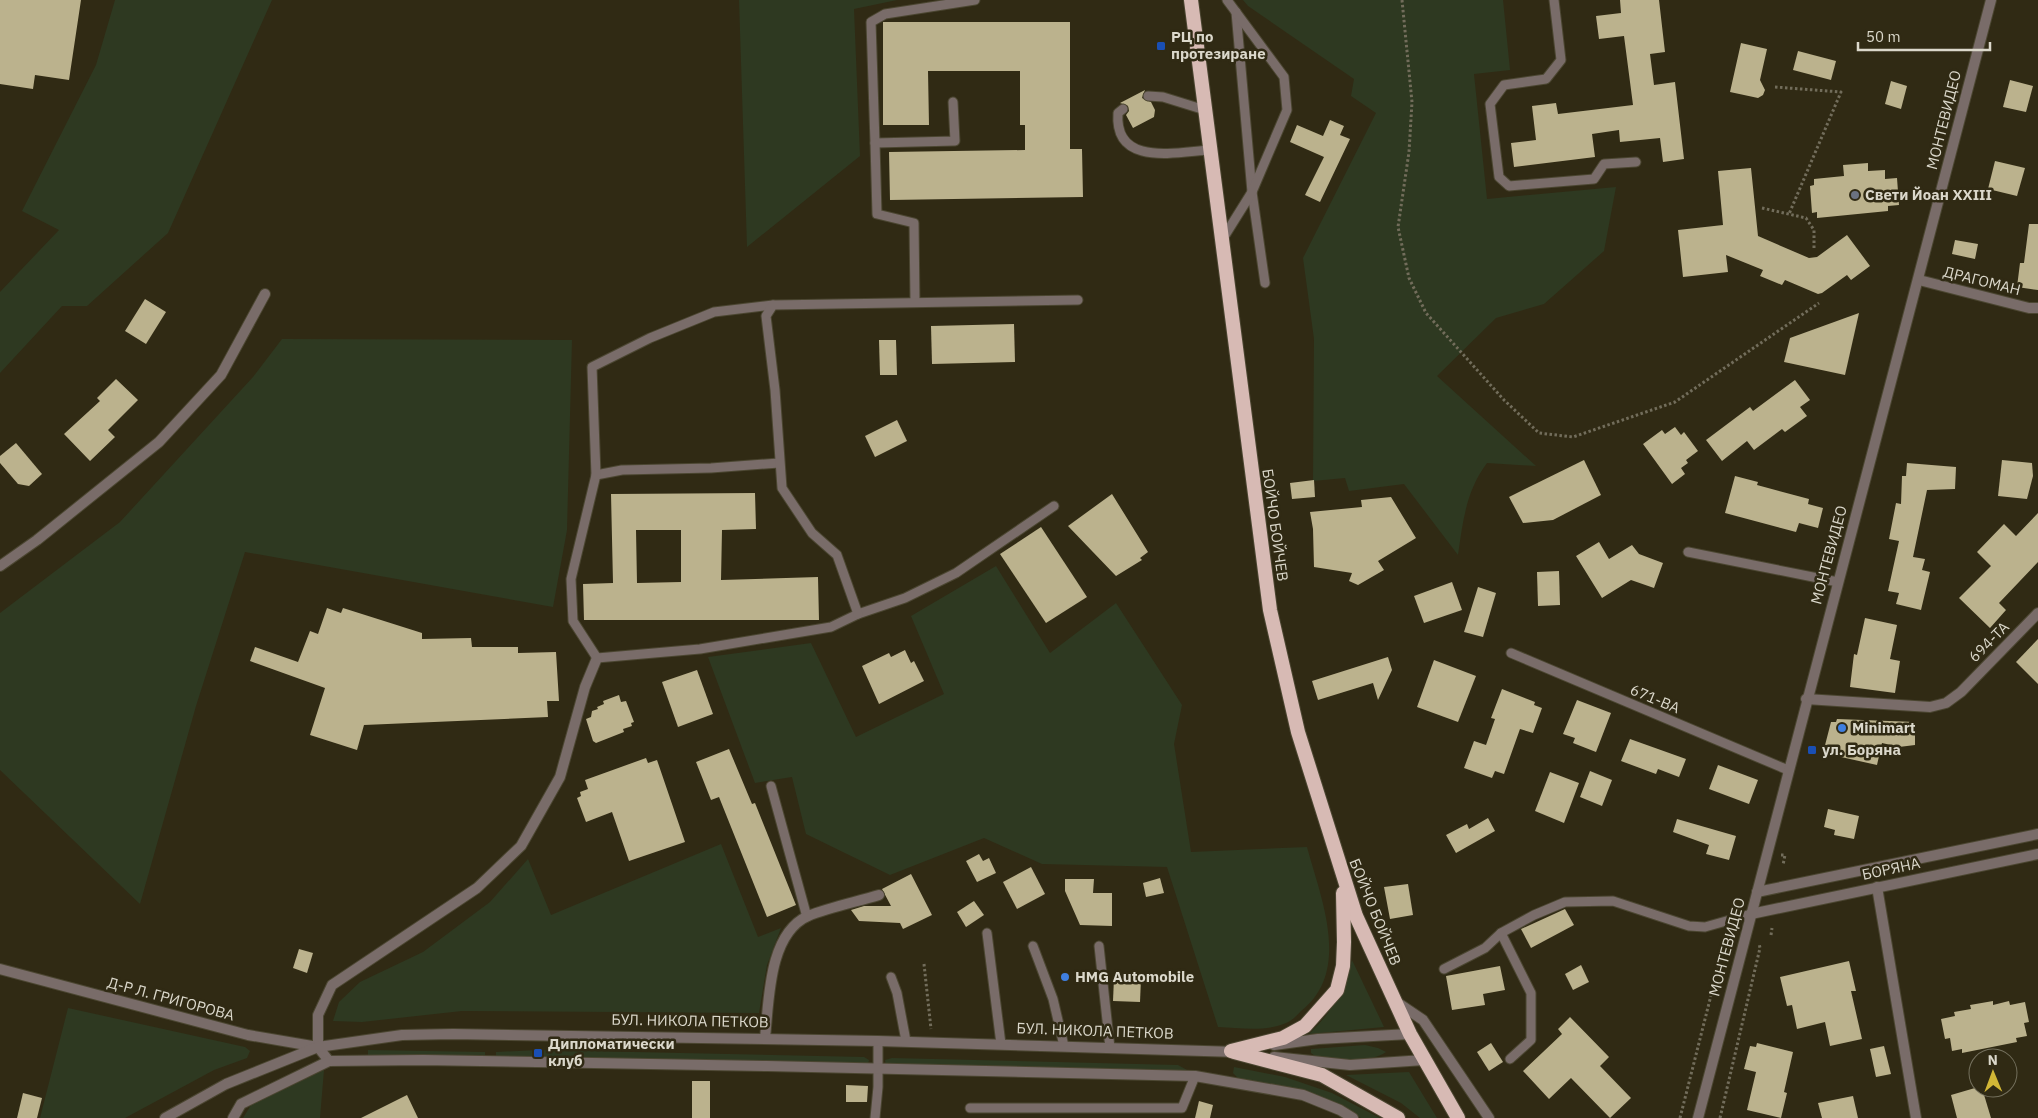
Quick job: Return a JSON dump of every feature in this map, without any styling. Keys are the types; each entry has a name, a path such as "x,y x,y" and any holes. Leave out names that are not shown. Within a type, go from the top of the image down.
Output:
{"highway":[{"name":"БОЙЧО БОЙЧЕВ","path":"1191,0 1270,610 1298,732 1343,879 1356,916 1410,1034"},
{"path":"1231,1051 1283,1038 1305,1026 1337,990 1343,966 1343,879"},
{"path":"1410,1034 1458,1118"},
{"path":"1231,1051 1322,1075 1398,1118"}],"street":[{"name":"МОНТЕВИДЕО","path":"1698,1118 1806,699 1919,280 1991,0"},
{"name":"ДРАГОМАН","path":"1919,280 2030,308 2038,308"},
{"path":"0,566 37,540 159,442 220,375 265,294"},
{"name":"694-ТА","path":"1806,699 1930,707 1946,703 1961,692 2038,614"},
{"path":"329,1061 318,1047 318,1015 332,985 477,888 521,846 560,777 585,686 597,658"},
{"name":"БОРЯНА","path":"1757,892 2038,834"},
{"name":"БОРЯНА","path":"1751,914 2038,854"},
{"path":"1877,887 1916,1118"},
{"path":"765,1038 770,981 776,958 793,929 807,917 879,894"},
{"name":"Д-Р Л. ГРИГОРОВА","path":"0,969 248,1035 318,1047"},
{"path":"1394,1000 1423,1020 1488,1118"},
{"name":"БУЛ. НИКОЛА ПЕТКОВ","path":"1231,1051 1318,1039 1410,1034"},
{"name":"БУЛ. НИКОЛА ПЕТКОВ","path":"165,1118 226,1084 318,1047 402,1035 765,1038 1231,1051 1350,1066 1424,1060"},
{"path":"232,1118 241,1104 329,1061 878,1068 1195,1076 1303,1095 1339,1114 1353,1118"}],"lane":[{"path":"915,302 914,223 877,214 871,22 885,14 975,0"},
{"path":"1222,240 1252,192 1287,110 1284,77 1227,0"},
{"path":"1554,0 1561,60 1546,80 1504,85 1490,104 1499,177 1508,186 1594,179 1604,164 1636,162"},
{"path":"1236,11 1252,192 1265,283"},
{"path":"1148,96 1163,97 1205,110"},
{"path":"875,143 955,141 953,102"},
{"path":"1123,109 1118,113 1118,122 1124,141 1140,152 1210,150"},
{"path":"1054,506 956,573 906,598 858,614 832,627 719,646 597,658 573,621 572,579 596,475 592,367 650,338 714,312 773,305 1078,300"},
{"path":"773,305 766,316 775,390 782,488 812,533 836,555 858,614"},
{"path":"596,475 622,470 711,468 779,463"},
{"path":"1688,552 1838,582"},
{"name":"671-ВА","path":"1511,653 1788,770"},
{"path":"771,786 807,917"},
{"path":"1444,969 1485,948 1501,933 1534,915 1565,902 1613,901 1689,926 1705,927 1751,914"},
{"path":"987,933 1001,1044"},
{"path":"1501,933 1531,993 1531,1040 1510,1059"},
{"path":"1033,946 1053,999 1064,1046"},
{"path":"1099,946 1110,1048"},
{"path":"891,977 897,993 906,1041"},
{"path":"875,1118 878,1041"},
{"path":"970,1108 1182,1108 1195,1076"}],"path":[{"path":"1402,0 1412,102 1409,152 1398,227 1409,278 1426,313 1504,400 1539,434 1573,437 1675,402 1818,303"},
{"path":"1775,87 1841,92 1789,214"},
{"path":"1762,208 1806,218 1814,230 1814,248"},
{"path":"1781,855 1786,855 1784,866"},
{"path":"1771,935 1772,928"},
{"path":"1680,1118 1724,944"},
{"path":"1720,1118 1760,948"},
{"path":"924,964 933,1042"}],"green space":[{"path":"115,0 272,0 168,233 87,306 62,306 0,373 0,292 59,230 22,211 96,65"},
{"path":"739,0 897,0 854,9 860,156 747,247"},
{"path":"1243,0 1503,0 1510,70 1474,74 1487,199 1616,187 1604,251 1544,304 1496,318 1437,376 1536,466 1487,463 1474,484 1466,507 1458,555 1404,484 1349,491 1345,478 1313,481 1314,339 1303,258 1376,113 1351,96 1354,79 1248,6"},
{"path":"282,339 572,340 567,530 553,607 245,552 196,706 140,904 0,770 0,613 120,522 253,377"},
{"path":"996,566 1050,653 1116,603 1182,705 1174,744 1191,852 1307,847 1325,911 1329,955 1325,976 1316,995 1290,1021 1270,1028 1218,1027 1167,867 1042,864 984,838 890,875 806,834 792,777 755,783 708,657 811,643 856,737 944,694 911,616"},
{"path":"721,844 758,937 781,928 767,965 759,1013 462,1011 362,1022 333,1021 339,1002 360,982 423,952 490,902 528,859 551,915"},
{"path":"1352,960 1384,1027 1309,1034 1331,1009 1345,982"},
{"path":"68,1008 245,1047 250,1051 247,1058 214,1070 125,1118 40,1118"},
{"path":"1365,1045 1386,1052 1379,1056 1361,1059 1315,1056 1311,1053 1311,1049"},
{"path":"368,1050 485,1052 485,1058 368,1057"},
{"path":"539,1050 864,1057 869,1060 868,1064 496,1058 496,1052"},
{"path":"892,1058 1178,1065 1187,1070 1186,1075 886,1066 885,1060"},
{"path":"1234,1067 1285,1077 1332,1093 1380,1118 1361,1118 1330,1101 1239,1079 1233,1073"},
{"path":"324,1070 320,1118 243,1118 251,1105"},
{"path":"1409,1072 1437,1118 1420,1118 1401,1103 1346,1075"}],"building":[{"path":"0,0 81,0 69,80 35,75 33,89 0,84"},
{"path":"1620,0 1659,0 1665,52 1650,54 1654,85 1675,82 1684,159 1663,162 1660,138 1620,142 1619,130 1592,134 1595,157 1514,167 1511,143 1536,140 1532,106 1556,103 1558,114 1633,105 1624,36 1599,39 1596,16 1621,13"},
{"path":"883,22 1070,22 1070,149 1082,149 1083,197 890,200 889,152 1025,150 1025,125 1020,125 1020,71 928,71 929,125 883,125"},
{"path":"1741,43 1767,49 1760,80 1765,90 1763,95 1758,98 1730,92"},
{"path":"1798,51 1836,61 1831,80 1793,70"},
{"path":"2010,80 2033,86 2026,112 2003,107"},
{"path":"1891,81 1907,86 1901,109 1885,104"},
{"path":"1145,90 1142,98 1151,102 1155,110 1154,117 1133,128 1126,115 1129,111 1128,106 1120,103"},
{"path":"1330,120 1344,126 1340,135 1350,139 1320,202 1305,195 1324,157 1290,142 1297,125 1323,136"},
{"path":"1995,161 2025,168 2017,196 1988,189"},
{"name":"Свети Йоан XXIII","path":"1868,163 1868,171 1885,170 1885,179 1897,178 1899,205 1888,206 1888,211 1817,218 1817,212 1812,213 1810,186 1814,185 1814,179 1844,176 1843,165"},
{"path":"1751,168 1758,236 1809,258 1817,257 1847,235 1870,266 1851,280 1847,275 1818,294 1785,280 1782,285 1760,276 1763,270 1726,255 1728,272 1683,277 1678,230 1723,225 1718,171"},
{"path":"2029,224 2038,224 2038,290 2017,287 2020,263 2024,263"},
{"path":"1955,240 1978,244 1975,259 1952,254"},
{"path":"145,299 166,312 146,344 125,331"},
{"path":"1859,313 1845,375 1784,362 1790,338"},
{"path":"1014,324 1015,362 932,364 931,326"},
{"path":"879,340 896,340 897,375 880,375"},
{"path":"116,379 138,400 108,430 115,437 90,461 64,434 100,401 97,398"},
{"path":"1795,380 1810,400 1800,407 1807,416 1785,432 1782,429 1754,450 1747,441 1722,461 1706,440 1750,407 1753,411"},
{"path":"897,420 907,441 875,457 865,436"},
{"path":"1675,427 1681,435 1684,432 1698,451 1686,460 1688,463 1681,468 1685,474 1672,484 1643,444 1662,430 1665,434"},
{"path":"16,443 42,474 29,486 18,484 0,463 0,456"},
{"path":"1584,460 1601,495 1553,520 1523,523 1509,497"},
{"path":"2002,460 2032,463 2033,476 2027,499 1998,496"},
{"path":"1907,463 1956,467 1955,489 1927,490 1913,557 1925,559 1922,570 1930,572 1921,610 1896,604 1899,593 1888,591 1899,541 1889,539 1896,503 1901,504 1902,476 1906,476"},
{"path":"1735,476 1758,482 1757,485 1809,499 1808,504 1823,508 1818,528 1799,523 1796,532 1725,513"},
{"path":"1314,480 1315,497 1292,499 1290,483"},
{"path":"755,493 756,529 722,530 721,580 818,577 819,620 584,620 583,584 613,583 611,494","holes":["636,530 681,530 681,582 637,583"]},
{"path":"1112,494 1148,552 1140,558 1142,560 1116,576 1068,526"},
{"path":"1391,497 1416,538 1378,561 1384,570 1358,585 1349,581 1352,573 1314,567 1313,529 1310,512 1362,507 1361,500"},
{"path":"2038,513 2038,562 1999,603 2006,610 1990,628 1959,598 1991,566 1977,552 2004,524 2016,536"},
{"path":"1041,527 1087,597 1046,623 1000,554"},
{"path":"1599,542 1609,559 1632,545 1639,554 1663,563 1654,588 1631,580 1602,598 1576,556"},
{"path":"1559,571 1560,605 1538,606 1537,572"},
{"path":"1452,582 1462,610 1424,623 1414,596"},
{"path":"1478,587 1496,593 1483,637 1464,632"},
{"path":"327,608 341,613 343,608 422,633 422,639 471,638 472,647 518,647 518,653 556,652 559,701 547,701 548,717 364,725 357,750 310,735 325,688 250,661 255,647 298,662 310,631 318,634"},
{"path":"1865,618 1897,625 1890,659 1900,661 1895,693 1850,687 1854,654 1857,655"},
{"path":"2038,639 2038,684 2016,662"},
{"path":"905,650 911,663 914,661 924,681 879,704 862,666 889,653 891,657"},
{"path":"1388,657 1392,670 1378,700 1373,683 1318,700 1312,681"},
{"path":"1434,660 1476,676 1458,722 1417,707"},
{"path":"697,670 713,714 678,727 662,682"},
{"path":"1502,689 1535,702 1534,705 1542,708 1533,733 1520,729 1504,774 1495,771 1492,778 1464,768 1474,741 1486,745 1495,719 1491,718"},
{"path":"619,695 621,702 626,701 634,722 631,723 632,726 623,729 624,732 596,743 593,741 586,719 591,717 592,711 604,704 603,701"},
{"path":"1577,700 1611,713 1596,752 1573,743 1575,738 1563,734"},
{"path":"1837,719 1915,722 1915,745 1899,747 1882,743 1877,765 1823,753 1831,722 1836,722"},
{"path":"1630,739 1686,759 1679,777 1658,769 1656,774 1621,761"},
{"path":"729,749 752,804 755,803 796,905 767,917 719,797 711,800 696,762"},
{"path":"646,758 648,763 657,760 685,842 629,861 612,812 586,822 577,798 581,796 580,792 588,789 585,780"},
{"path":"1718,765 1758,780 1749,804 1709,789"},
{"path":"1590,771 1612,780 1602,806 1580,797"},
{"path":"1550,772 1579,783 1564,823 1535,811"},
{"path":"1828,809 1859,816 1854,839 1834,835 1835,830 1824,827"},
{"path":"1488,818 1495,831 1456,853 1446,835 1467,824 1469,829"},
{"path":"1677,819 1736,836 1729,860 1706,854 1709,845 1673,832"},
{"path":"979,854 983,861 989,858 996,873 977,882 966,861"},
{"path":"1031,867 1045,894 1017,909 1003,882"},
{"path":"911,874 932,915 903,929 900,923 859,921 851,910 864,906 891,906 882,889"},
{"path":"1160,878 1164,893 1146,897 1143,883"},
{"path":"1065,879 1094,879 1093,893 1112,893 1112,926 1080,925 1065,891"},
{"path":"1408,884 1413,915 1390,919 1384,887"},
{"path":"974,901 984,915 966,927 957,912"},
{"path":"1565,909 1574,925 1531,948 1521,929"},
{"path":"299,949 313,953 307,973 293,968"},
{"path":"1849,961 1856,991 1851,991 1862,1039 1830,1046 1825,1022 1797,1029 1792,1005 1787,1006 1780,977"},
{"path":"1581,965 1589,982 1573,990 1565,974"},
{"path":"1500,966 1505,990 1483,994 1485,1005 1452,1010 1446,976"},
{"path":"1114,978 1141,978 1140,1002 1113,1001"},
{"path":"1993,1001 1993,1005 2009,1001 2010,1005 2025,1002 2029,1022 2024,1023 2027,1036 2016,1038 2017,1042 1987,1048 1968,1048 1968,1052 1962,1053 1962,1049 1952,1051 1950,1038 1945,1039 1941,1019 1955,1016 1954,1012 1971,1009 1970,1005"},
{"path":"1570,1017 1609,1057 1600,1066 1631,1098 1610,1118 1571,1078 1549,1099 1523,1071 1562,1034 1558,1029"},
{"path":"1491,1043 1503,1062 1489,1071 1477,1052"},
{"path":"1757,1043 1793,1052 1784,1092 1787,1093 1781,1118 1747,1110 1756,1072 1744,1069 1750,1046 1756,1047"},
{"path":"1884,1046 1891,1074 1876,1077 1870,1049"},
{"path":"692,1081 710,1081 710,1118 692,1118"},
{"path":"846,1085 868,1086 867,1102 846,1102"},
{"path":"1968,1090 1968,1098 1985,1098 1991,1118 1957,1118 1951,1095"},
{"path":"23,1093 42,1098 37,1118 17,1118"},
{"path":"407,1095 418,1118 361,1118"},
{"path":"1853,1096 1858,1118 1822,1118 1818,1103"},
{"path":"1199,1101 1213,1105 1210,1118 1195,1118"}],"place":[{"name":"РЦ по протезиране","path":"1161,46"},
{"name":"Свети Йоан XXIII","path":"1855,195"},
{"name":"Minimart","path":"1842,728"},
{"name":"ул. Боряна","path":"1812,750"},
{"name":"HMG Automobile","path":"1065,977"},
{"name":"Дипломатически клуб","path":"538,1053"}]}
